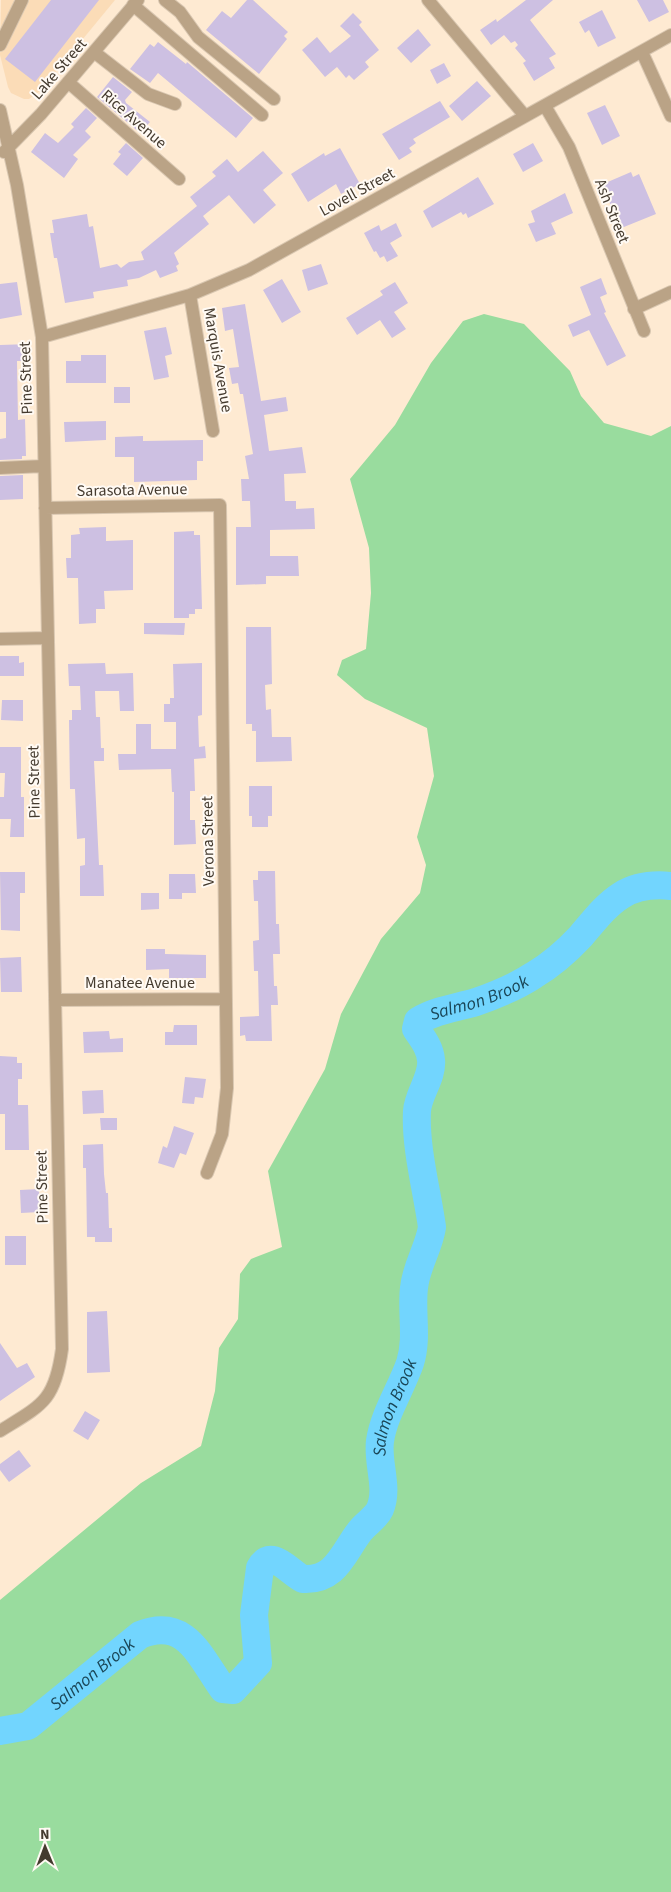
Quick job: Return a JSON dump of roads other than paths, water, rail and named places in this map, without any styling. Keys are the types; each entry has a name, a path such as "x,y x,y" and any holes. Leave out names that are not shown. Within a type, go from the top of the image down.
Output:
{"street":[{"path":"0,45 22,0"},
{"path":"165,0 180,12 198,37 274,99"},
{"path":"428,0 525,116"},
{"path":"135,3 262,115"},
{"name":"Lake Street","path":"4,152 68,82 135,3"},
{"name":"Lovell Street","path":"42,337 190,295 249,270 671,35"},
{"path":"94,52 148,94 175,104"},
{"path":"642,52 671,116"},
{"name":"Rice Avenue","path":"68,82 179,179"},
{"name":"Ash Street","path":"544,106 569,147 644,331"},
{"name":"Pine Street","path":"0,110 4,152 17,184 42,337 62,1339 60,1367 56,1384 34,1410 0,1431"},
{"path":"634,309 671,292"},
{"name":"Marquis Avenue","path":"190,295 213,431"},
{"path":"0,468 44,466"},
{"name":"Sarasota Avenue","path":"45,508 220,505"},
{"name":"Verona Street","path":"207,1173 222,1134 226,1111 220,505"},
{"path":"0,639 48,638"},
{"name":"Manatee Avenue","path":"55,1000 226,999"}],"waterway":[{"name":"Salmon Brook","path":"0,1731 28,1726 140,1635 156,1631 169,1631 180,1635 199,1653 223,1689 233,1690 258,1663 254,1615 260,1568 264,1562 275,1560 303,1579 323,1575 338,1564 360,1531 380,1509 383,1493 380,1441 385,1421 410,1363 414,1344 413,1297 415,1280 432,1227 417,1125 418,1105 430,1073 431,1060 428,1048 416,1029 418,1021 439,1012 491,997 513,987 547,967 570,947 609,905 629,891 655,885 671,886"}]}
